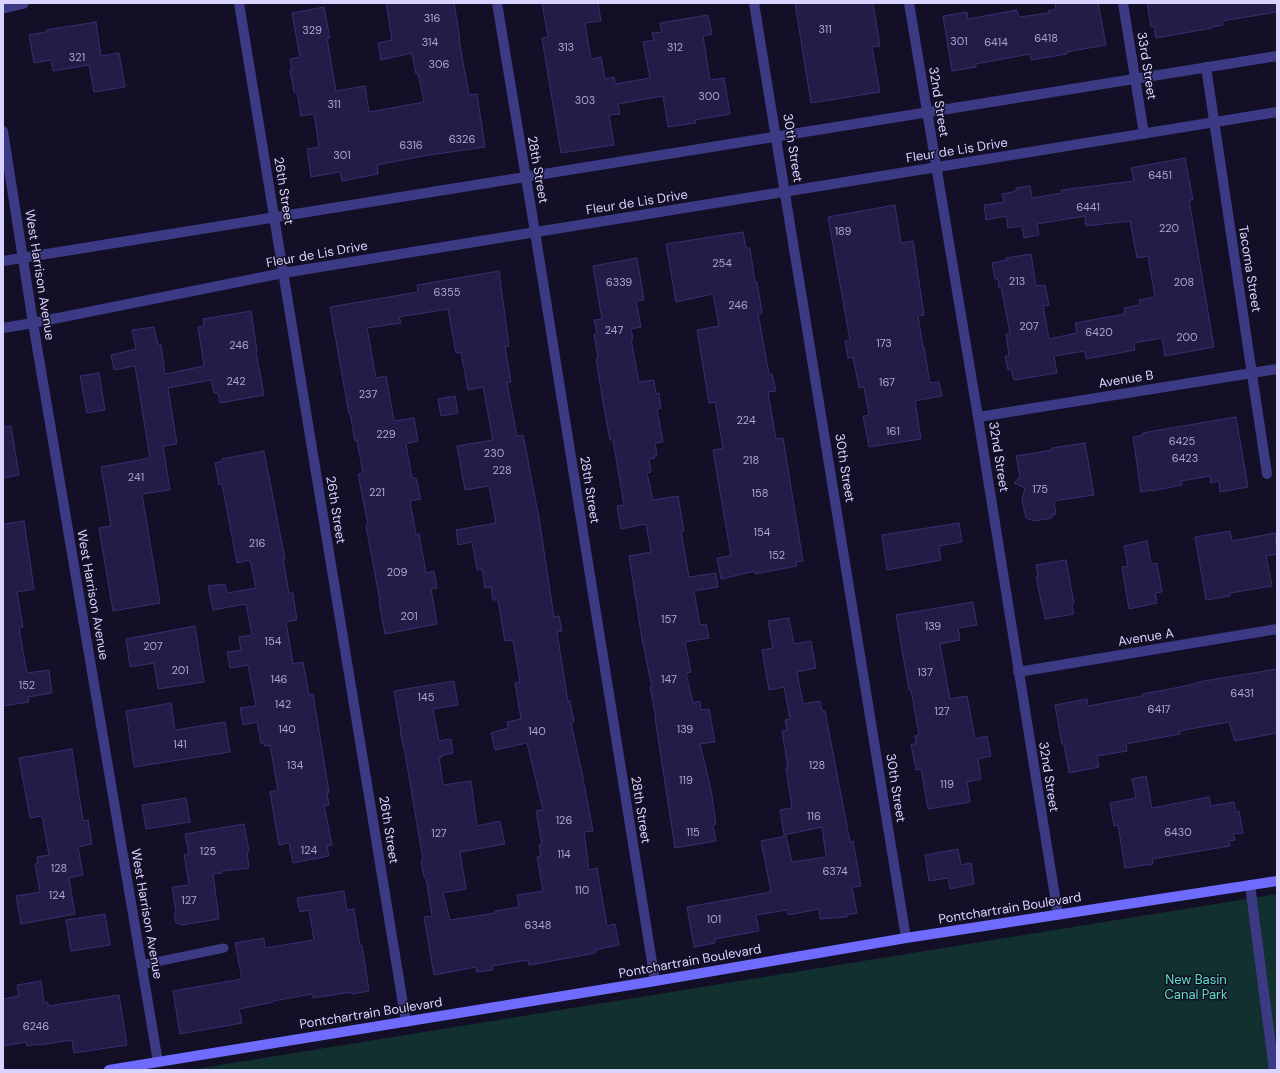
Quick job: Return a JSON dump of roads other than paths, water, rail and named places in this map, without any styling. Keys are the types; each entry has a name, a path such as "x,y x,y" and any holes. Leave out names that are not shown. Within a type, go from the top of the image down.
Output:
{"main road":[{"name":"Pontchartrain Boulevard","path":"109,1070 158,1067 406,1022 906,938 1277,881"}],"street":[{"name":"26th Street","path":"239,3 406,1022"},
{"name":"28th Street","path":"497,3 655,981"},
{"name":"30th Street","path":"754,3 786,192 906,938"},
{"name":"32nd Street","path":"909,3 978,417 1058,915"},
{"name":"33rd Street","path":"1123,3 1144,134"},
{"path":"3,261 1277,56"},
{"name":"Tacoma Street","path":"1206,67 1267,474"},
{"name":"Fleur de Lis Drive","path":"3,328 283,273 1277,112"},
{"name":"West Harrison Avenue","path":"3,131 33,323 158,1067"},
{"name":"Avenue B","path":"978,417 1277,369"},
{"name":"Avenue A","path":"1018,672 1277,629"},
{"path":"1250,885 1274,1070"}],"lane":[{"path":"3,9 24,4 23,3"},
{"path":"141,964 224,948"}],"park label":[{"name":"New Basin Canal Park","path":"1196,988"}]}
